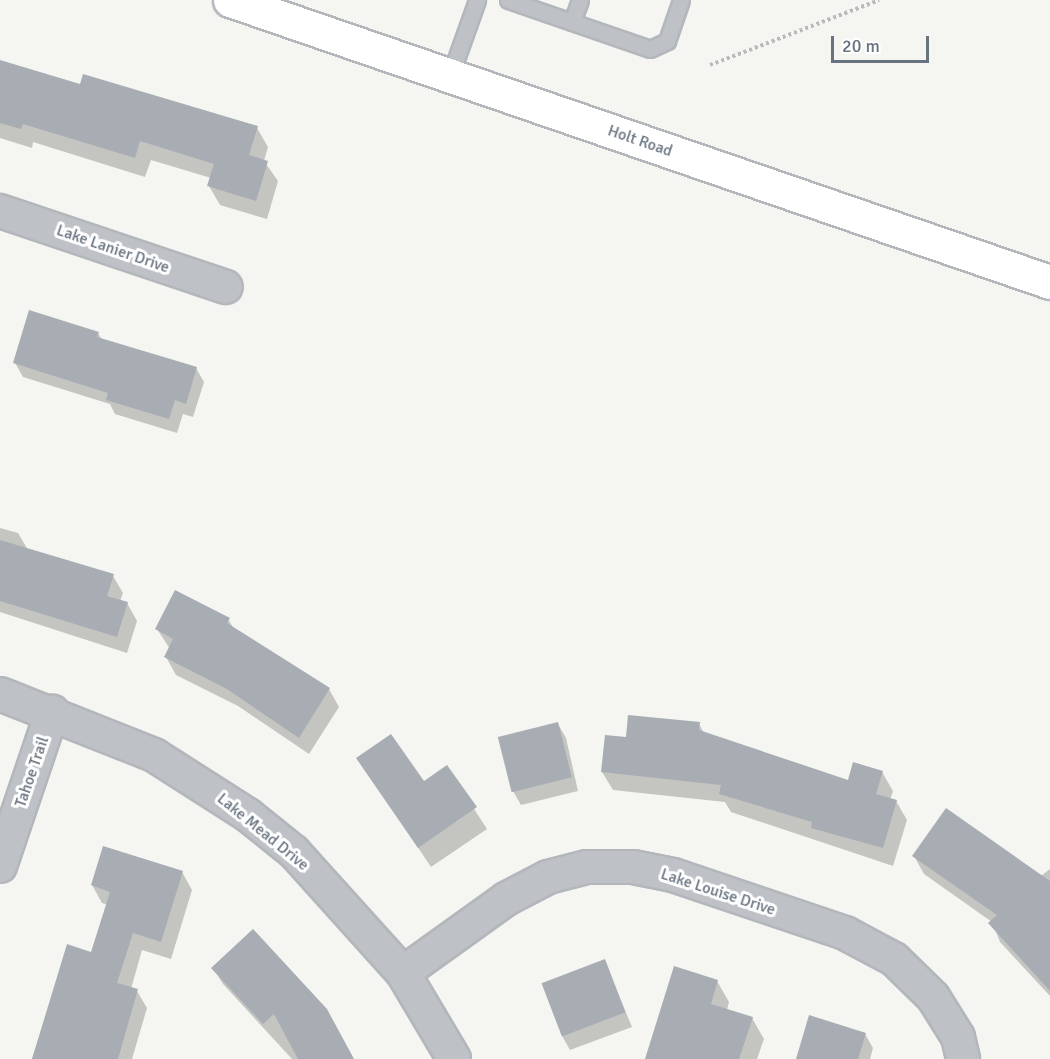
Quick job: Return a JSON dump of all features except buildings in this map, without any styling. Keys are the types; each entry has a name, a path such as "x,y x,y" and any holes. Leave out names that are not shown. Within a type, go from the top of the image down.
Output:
{"main road":[{"name":"Holt Road","path":"230,0 265,6 450,76 1050,282"}],"street":[{"name":"Lake Lanier Drive","path":"0,211 226,287"},
{"name":"Lake Mead Drive","path":"0,694 52,712 154,755 248,815 294,852 403,973 454,1059"},
{"name":"Tahoe Trail","path":"0,866 52,712"},
{"name":"Lake Louise Drive","path":"403,973 506,899 548,877 587,867 633,867 673,875 845,933 894,958 933,997 958,1037 963,1059"}],"lane":[{"path":"450,76 477,0"},
{"path":"508,0 650,49 667,41 681,0"},
{"path":"572,22 580,0"}],"path":[{"path":"710,64 879,0"}]}
